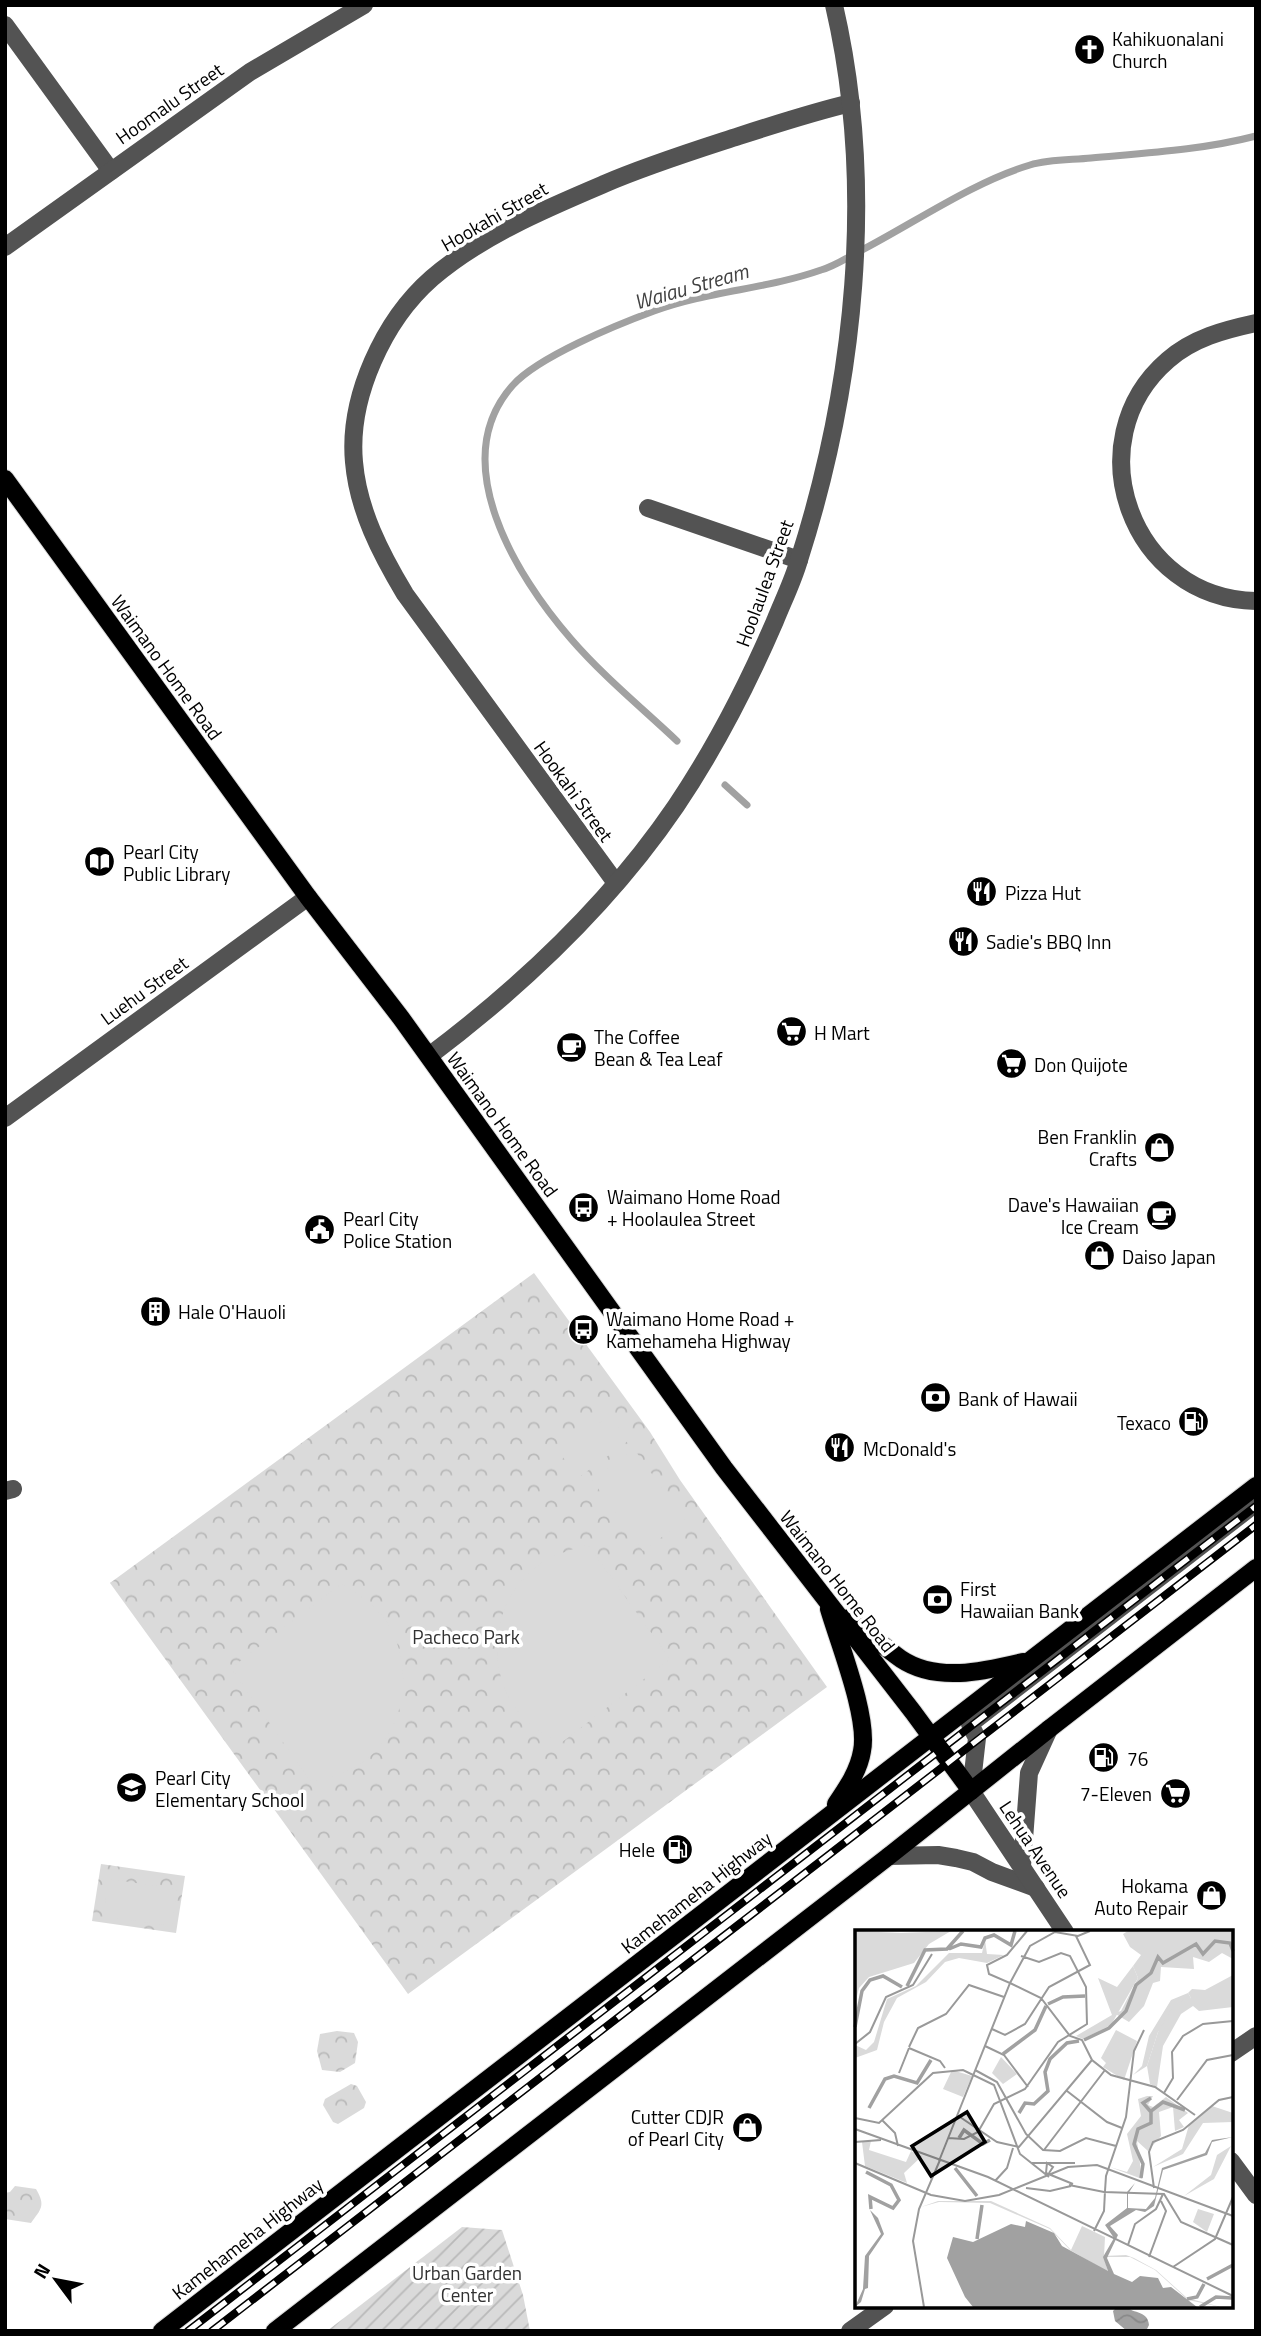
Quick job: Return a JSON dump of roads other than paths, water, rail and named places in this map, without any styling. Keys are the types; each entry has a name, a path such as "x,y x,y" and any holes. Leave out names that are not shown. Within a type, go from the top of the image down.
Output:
{"main road":[{"name":"Waimano Home Road","path":"5,479 308,897 429,1056 724,1468 971,1791"},
{"name":"Kamehameha Highway","path":"162,2331 1256,1486"},
{"path":"275,2331 890,1856 1048,1728 1256,1568"},
{"path":"826,1599 903,1660 920,1667 944,1672 979,1673 1030,1660"},
{"path":"822,1821 854,1775 863,1749 858,1706 826,1599"}],"street":[{"name":"Hoomalu Street","path":"5,247 250,72 364,5"},
{"name":"Hoolaulea Street","path":"429,1056 507,993 593,909 675,807 725,726 751,677 799,561 843,380 853,285 855,151 843,46 834,5"},
{"path":"5,25 111,171"},
{"name":"Hookahi Street","path":"616,883 413,605 385,562 362,501 354,462 358,410 365,382 383,339 414,296 457,259 500,233 567,199 651,164 850,103"},
{"path":"1256,323 1229,328 1196,341 1168,359 1139,395 1130,414 1121,458 1126,503 1144,541 1158,558 1191,584 1210,593 1231,599 1256,601"},
{"path":"648,508 799,561"},
{"name":"Luehu Street","path":"5,1118 308,897"},
{"path":"971,1791 977,1738 970,1724 1256,1503"},
{"path":"1022,1866 1029,1773 1048,1728"},
{"name":"Lehua Avenue","path":"971,1791 1064,1930"},
{"path":"890,1856 938,1855 956,1858 973,1862 1036,1888"},
{"path":"1233,2052 1256,2036"},
{"path":"1233,2164 1256,2195"},
{"path":"850,2331 882,2308"}],"water":[{"path":"1116,2308 1127,2308 1140,2313 1146,2317 1149,2325 1146,2331 1127,2331 1115,2321 1113,2311"}],"waterway":[{"name":"Waiau Stream","path":"677,741 583,653 550,613 511,551 496,517 487,482 486,448 494,415 513,385 525,374 559,353 599,333 654,311 695,299 780,282 831,266 965,192 1009,172 1037,163 1195,148 1256,136"},
{"name":"Waiau Stream","path":"725,785 747,805"}],"railway":[{"path":"188,2331 1256,1506"},
{"path":"212,2331 1256,1525"}],"place":[{"name":"Kahikuonalani Church","path":"1089,49"},
{"name":"Pearl City Public Library","path":"100,862"},
{"name":"Pizza Hut","path":"982,892"},
{"name":"Sadie's BBQ Inn","path":"963,941"},
{"name":"H Mart","path":"791,1032"},
{"name":"The Coffee Bean & Tea Leaf","path":"571,1047"},
{"name":"Don Quijote","path":"1011,1064"},
{"name":"Ben Franklin Crafts","path":"1160,1147"},
{"name":"Waimano Home Road + Hoolaulea Street","path":"584,1207"},
{"name":"Dave's Hawaiian Ice Cream","path":"1162,1215"},
{"name":"Pearl City Police Station","path":"320,1229"},
{"name":"Daiso Japan","path":"1099,1256"},
{"name":"Hale O'Hauoli","path":"155,1311"},
{"name":"Waimano Home Road + Kamehameha Highway","path":"583,1329"},
{"name":"Bank of Hawaii","path":"935,1398"},
{"name":"Texaco","path":"1194,1422"},
{"name":"McDonald's","path":"840,1448"},
{"name":"First Hawaiian Bank","path":"937,1599"},
{"name":"76","path":"1104,1758"},
{"name":"Pearl City Elementary School","path":"132,1788"},
{"name":"7-Eleven","path":"1175,1793"},
{"name":"Hele","path":"678,1849"},
{"name":"Hokama Auto Repair","path":"1211,1896"},
{"name":"Cutter CDJR of Pearl City","path":"747,2127"}],"park label":[{"name":"Pacheco Park","path":"466,1636"},
{"name":"Urban Garden Center","path":"467,2283"}]}
